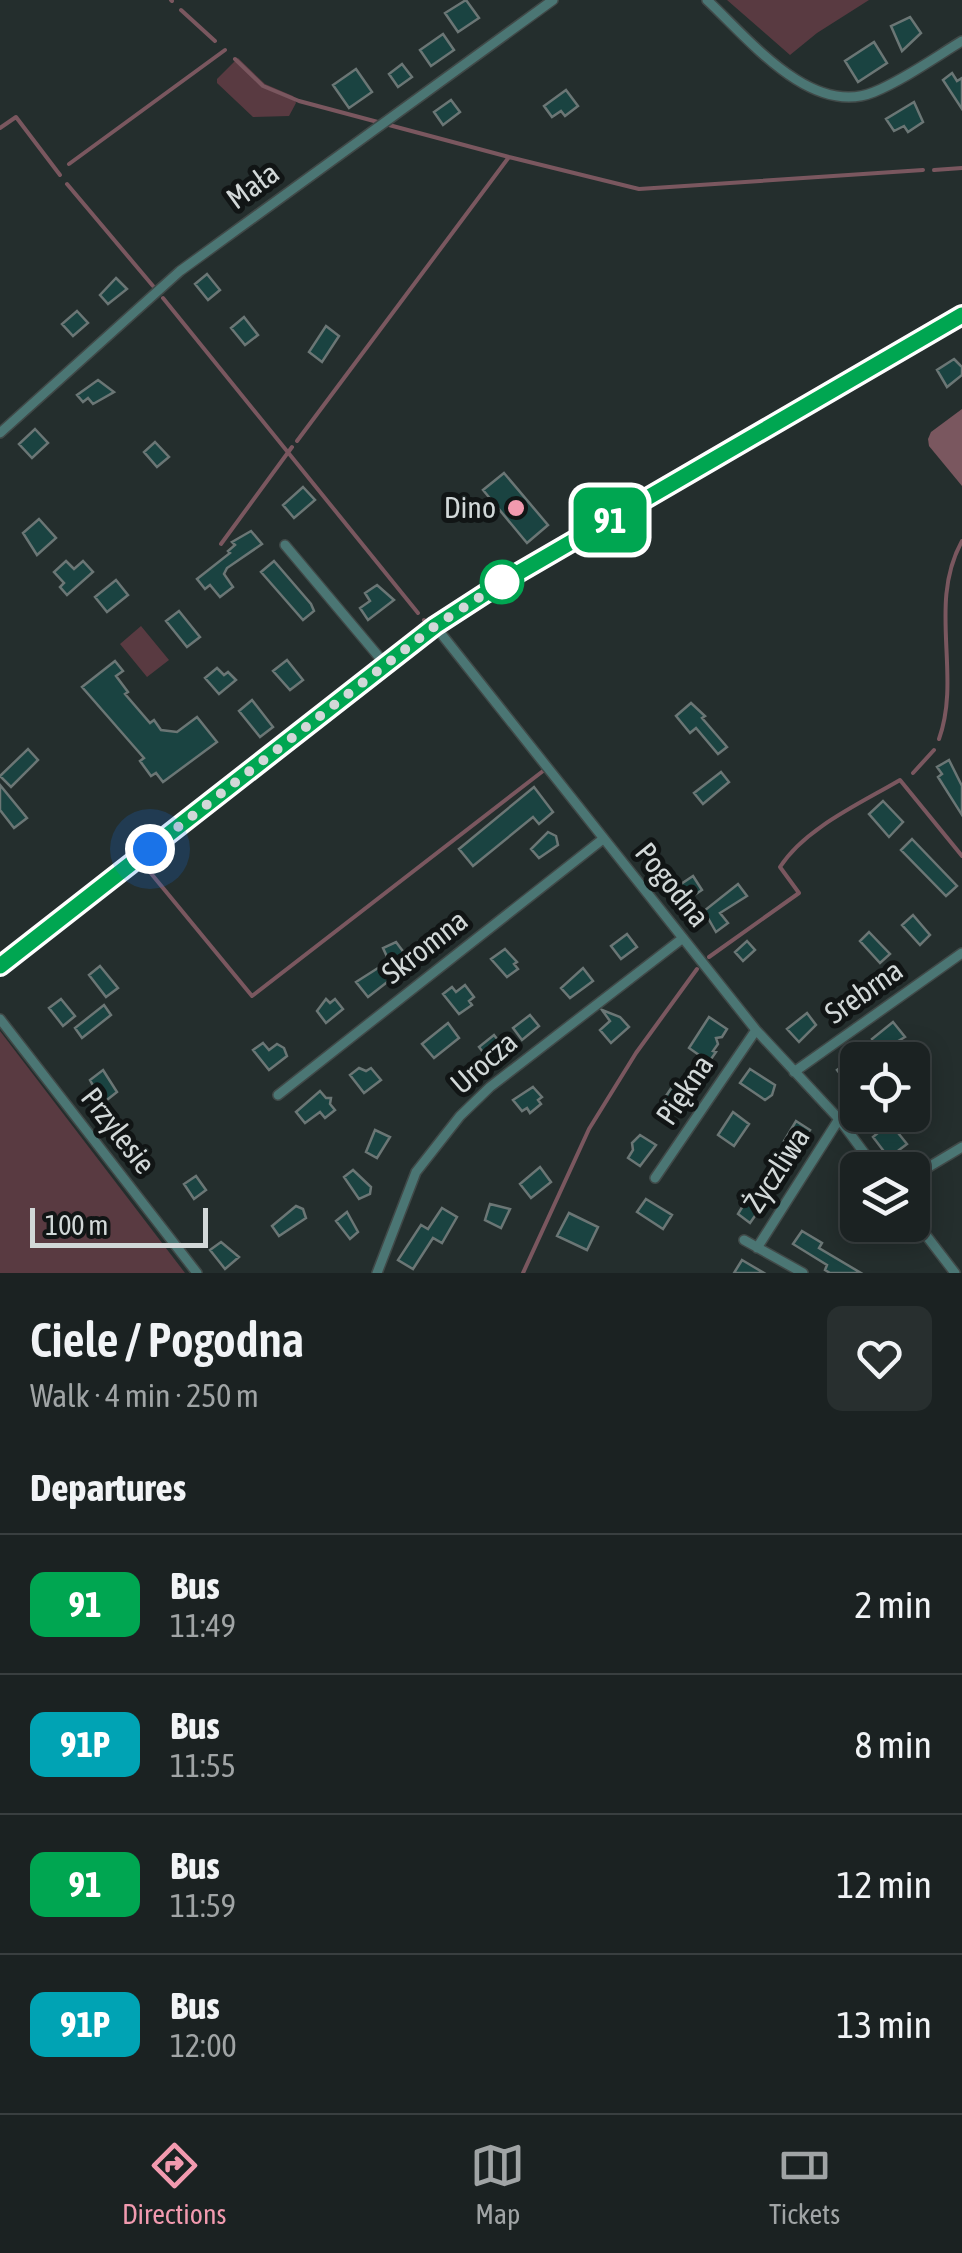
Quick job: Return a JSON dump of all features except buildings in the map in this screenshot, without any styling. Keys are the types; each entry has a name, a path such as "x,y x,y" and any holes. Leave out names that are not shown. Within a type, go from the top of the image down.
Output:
{"street":[{"name":"Mała","path":"0,433 180,271 552,0"},
{"path":"707,0 774,63 810,89 836,98 871,93 962,41"},
{"path":"0,966 435,626 506,580 962,316"},
{"path":"285,545 385,664"},
{"name":"Pogodna","path":"435,626 756,1030 839,1119 864,1152"},
{"name":"Skromna","path":"278,1095 602,839"},
{"name":"Urocza","path":"376,1273 416,1172 460,1116 490,1087 683,938"},
{"name":"Srebrna","path":"794,1072 962,953"},
{"name":"Przylesie","path":"0,1019 198,1273"},
{"name":"Piękna","path":"655,1178 756,1030"},
{"name":"Życzliwa","path":"758,1248 839,1119"},
{"path":"930,1166 962,1147"},
{"name":"Życzliwa","path":"744,1240 803,1273"},
{"path":"930,1240 955,1273"}],"shaded area":[{"path":"727,0 869,0 790,55"},
{"path":"238,58 265,84 293,96 296,103 289,116 253,117 217,83"},
{"path":"962,409 962,486 929,446 928,439 931,432"},
{"path":"141,626 169,660 147,677 120,644"},
{"path":"0,1031 185,1273 0,1273"}],"waterway":[{"path":"181,10 215,41"},
{"path":"69,164 225,50"},
{"path":"235,59 263,86 299,101 509,157"},
{"path":"0,128 16,117 60,175"},
{"path":"297,441 509,157 639,189 923,170"},
{"path":"934,170 962,168"},
{"path":"67,184 153,286"},
{"path":"163,298 418,613"},
{"path":"221,544 292,447"},
{"path":"939,739 947,690 947,590 962,541"},
{"path":"424,620 427,623"},
{"path":"913,773 934,750"},
{"path":"149,871 252,996 543,771"},
{"path":"709,957 799,893 780,867 804,840 900,780 962,856"},
{"path":"523,1273 589,1129 636,1053 697,969"}],"bus line":[{"name":"91","path":"0,966 435,626 506,580 962,315"}],"place":[{"name":"Dino","path":"516,508"}],"route":[{"path":"150,849 435,626 506,580 502,582"}]}
